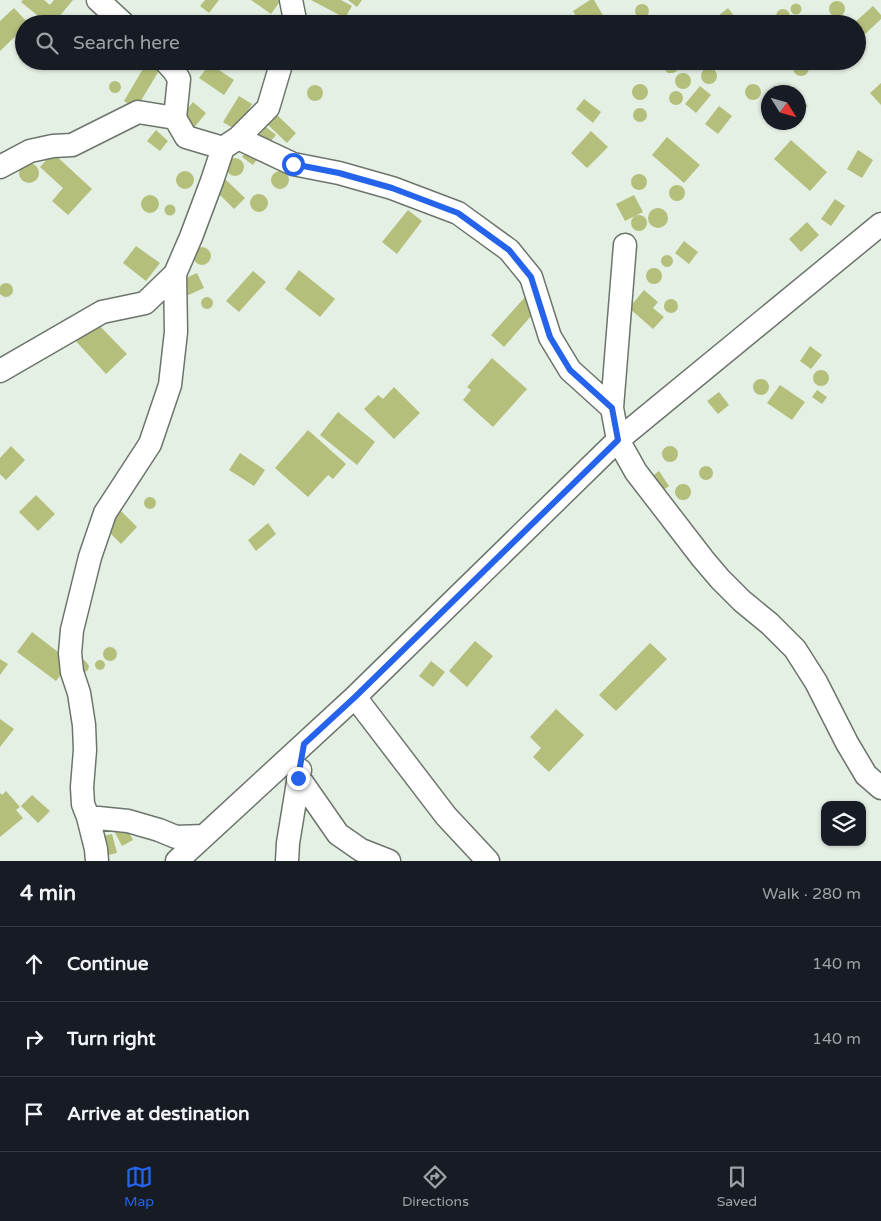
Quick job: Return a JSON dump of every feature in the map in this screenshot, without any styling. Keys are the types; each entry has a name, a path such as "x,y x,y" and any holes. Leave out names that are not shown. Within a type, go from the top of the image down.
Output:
{"street":[{"path":"98,0 114,15"},
{"path":"291,0 294,15"},
{"path":"173,70 179,79 175,118 186,137 230,143 293,164 339,173 392,188 458,213 509,250 531,277 550,337 570,370 612,408"},
{"path":"0,371 102,312 145,302 175,274 191,238 212,181 230,143 268,108 279,70"},
{"path":"0,167 30,151 53,146 72,145 138,112 175,118"},
{"path":"177,861 355,697 618,440 881,224"},
{"path":"625,245 612,408 618,440 636,472 703,559 742,601 770,624 795,649 816,682 847,744 866,774 881,788"},
{"path":"97,861 96,849 83,804 84,725 79,693 72,672 70,653 72,630 90,557 105,513 150,444 170,385 176,332 175,274"},
{"path":"355,697 446,816 488,861"},
{"path":"288,861 288,843 304,744"},
{"path":"298,778 338,834 361,850 389,861"},
{"path":"88,817 128,821 176,837 204,836"}],"building":[{"path":"23,0 44,0 50,5 54,0 73,0 60,15 37,15 21,2"},
{"path":"205,0 219,0 209,13 200,6"},
{"path":"251,0 281,0 271,14"},
{"path":"311,0 341,0 352,6 347,15 339,15"},
{"path":"348,0 362,0 357,7"},
{"path":"590,0 594,0 603,15 575,15 573,11"},
{"path":"837,1 844,6 844,12 841,15 833,15 829,9"},
{"path":"796,3 802,9 796,15 790,9"},
{"path":"642,4 648,8 648,15 636,15 635,11 637,6"},
{"path":"873,6 881,15 881,19 866,33 866,15 863,15"},
{"path":"14,8 21,15 15,15 15,37 0,51 0,21"},
{"path":"728,8 733,15 719,15"},
{"path":"783,9 790,15 776,15 778,11"},
{"path":"142,70 159,70 136,109 124,101"},
{"path":"205,70 219,70 234,80 224,95 199,78"},
{"path":"665,70 678,70 673,73 668,73"},
{"path":"703,70 715,70 717,79 712,84 706,84 701,79"},
{"path":"794,70 808,70 801,76"},
{"path":"683,73 691,81 683,89 675,81"},
{"path":"115,81 121,87 115,93 109,87"},
{"path":"881,83 881,105 870,93"},
{"path":"640,84 648,92 640,100 632,92"},
{"path":"750,84 756,84 761,89 761,95 756,100 750,100 745,95 745,89"},
{"path":"312,85 318,85 323,90 321,99 312,101 307,96 307,90"},
{"path":"700,86 711,95 696,113 685,104"},
{"path":"673,91 679,91 683,98 679,105 673,105 669,101 669,95"},
{"path":"239,96 252,104 236,130 223,122"},
{"path":"584,99 601,112 593,123 576,109"},
{"path":"193,102 206,113 193,129 180,118"},
{"path":"719,106 732,116 718,134 705,124"},
{"path":"640,108 645,110 647,115 645,120 640,122 635,120 633,115 635,110"},
{"path":"276,114 296,133 287,143 267,124"},
{"path":"266,127 276,135 264,149 254,141"},
{"path":"156,130 168,141 160,151 147,141"},
{"path":"591,131 608,147 587,168 571,153"},
{"path":"667,137 700,165 684,183 652,155"},
{"path":"791,140 827,172 810,191 774,159"},
{"path":"249,148 259,156 253,165 242,157"},
{"path":"858,150 873,160 862,178 847,169"},
{"path":"53,153 92,189 68,215 52,201 63,188 40,167"},
{"path":"235,158 241,161 244,167 241,173 235,176 229,173 226,167 229,161"},
{"path":"29,163 36,166 39,173 36,180 29,183 22,180 19,173 22,166"},
{"path":"185,171 191,174 194,180 191,186 185,189 179,186 176,180 179,174"},
{"path":"276,171 284,171 289,176 287,187 276,189 271,184 271,176"},
{"path":"639,174 645,176 647,182 645,188 639,190 633,188 631,182 633,176"},
{"path":"224,178 245,198 234,209 214,189"},
{"path":"677,185 685,193 677,201 669,193"},
{"path":"259,194 265,197 268,203 265,209 259,212 253,209 250,203 253,197"},
{"path":"146,195 154,195 159,200 157,211 146,213 141,208 141,200"},
{"path":"634,195 643,212 625,221 616,204"},
{"path":"835,199 845,206 831,226 821,219"},
{"path":"168,205 172,205 175,210 174,214 168,215 165,212 165,208"},
{"path":"658,208 665,211 668,218 665,225 658,228 651,225 648,218 651,211"},
{"path":"408,210 422,221 397,254 382,242"},
{"path":"639,215 647,223 639,231 631,223"},
{"path":"807,222 819,235 801,252 789,239"},
{"path":"684,241 698,252 689,264 675,253"},
{"path":"136,246 160,263 146,281 123,263"},
{"path":"202,247 208,250 211,256 208,262 202,265 196,262 193,256 196,250"},
{"path":"667,255 673,261 667,267 661,261"},
{"path":"654,268 662,276 654,284 646,276"},
{"path":"299,270 335,299 320,317 285,289"},
{"path":"253,271 266,282 239,312 226,301"},
{"path":"197,273 204,288 184,297 177,282"},
{"path":"3,283 9,283 13,290 9,297 3,297 -1,293 -1,287"},
{"path":"644,290 658,302 653,308 664,317 653,329 629,308"},
{"path":"205,297 209,297 213,303 209,309 205,309 201,305 201,301"},
{"path":"525,297 538,308 504,347 491,335"},
{"path":"668,299 674,299 678,306 674,313 668,313 664,309 664,303"},
{"path":"93,319 127,354 106,374 73,338"},
{"path":"810,346 822,355 811,369 800,361"},
{"path":"492,358 527,389 493,427 463,400 471,390 467,387"},
{"path":"821,370 829,378 821,386 813,378"},
{"path":"761,379 769,387 761,395 753,387"},
{"path":"780,385 805,402 792,420 767,403"},
{"path":"394,387 420,413 394,439 364,409 378,395 383,399"},
{"path":"817,390 827,397 822,404 812,397"},
{"path":"719,392 729,405 718,414 707,401"},
{"path":"338,412 375,442 357,465 320,435"},
{"path":"308,430 346,464 333,479 328,475 308,497 275,468"},
{"path":"11,446 25,460 6,480 0,474 0,458"},
{"path":"670,446 678,454 670,462 662,454"},
{"path":"240,453 265,470 254,486 229,470"},
{"path":"706,466 711,468 713,473 711,478 706,480 701,478 699,473 701,468"},
{"path":"659,471 669,486 656,495 646,481"},
{"path":"683,484 691,492 683,500 675,492"},
{"path":"36,495 55,514 38,531 19,512"},
{"path":"150,497 156,503 150,509 144,503"},
{"path":"118,508 137,527 121,544 102,525"},
{"path":"268,523 276,534 256,551 248,540"},
{"path":"32,632 71,662 56,681 17,652"},
{"path":"475,641 493,656 467,687 449,671"},
{"path":"650,643 667,659 616,711 599,695"},
{"path":"107,647 113,647 117,654 113,661 107,661 103,657 103,651"},
{"path":"0,659 8,664 0,675"},
{"path":"84,660 89,666 88,670 81,672 80,661"},
{"path":"98,660 102,660 105,665 104,669 98,670 95,667 95,663"},
{"path":"431,661 445,672 433,687 419,676"},
{"path":"556,709 584,735 549,772 533,757 541,748 530,737"},
{"path":"0,719 14,729 0,747"},
{"path":"6,791 20,807 16,810 23,818 0,837 0,793 2,795"},
{"path":"32,795 50,811 38,823 21,806"},
{"path":"123,821 133,840 122,846 112,827"},
{"path":"112,834 117,853 104,856 99,837"}],"route":[{"path":"293,164 339,173 392,188 458,213 509,250 531,277 550,337 570,370 612,408 618,440 355,697 304,744 298,778"}]}
